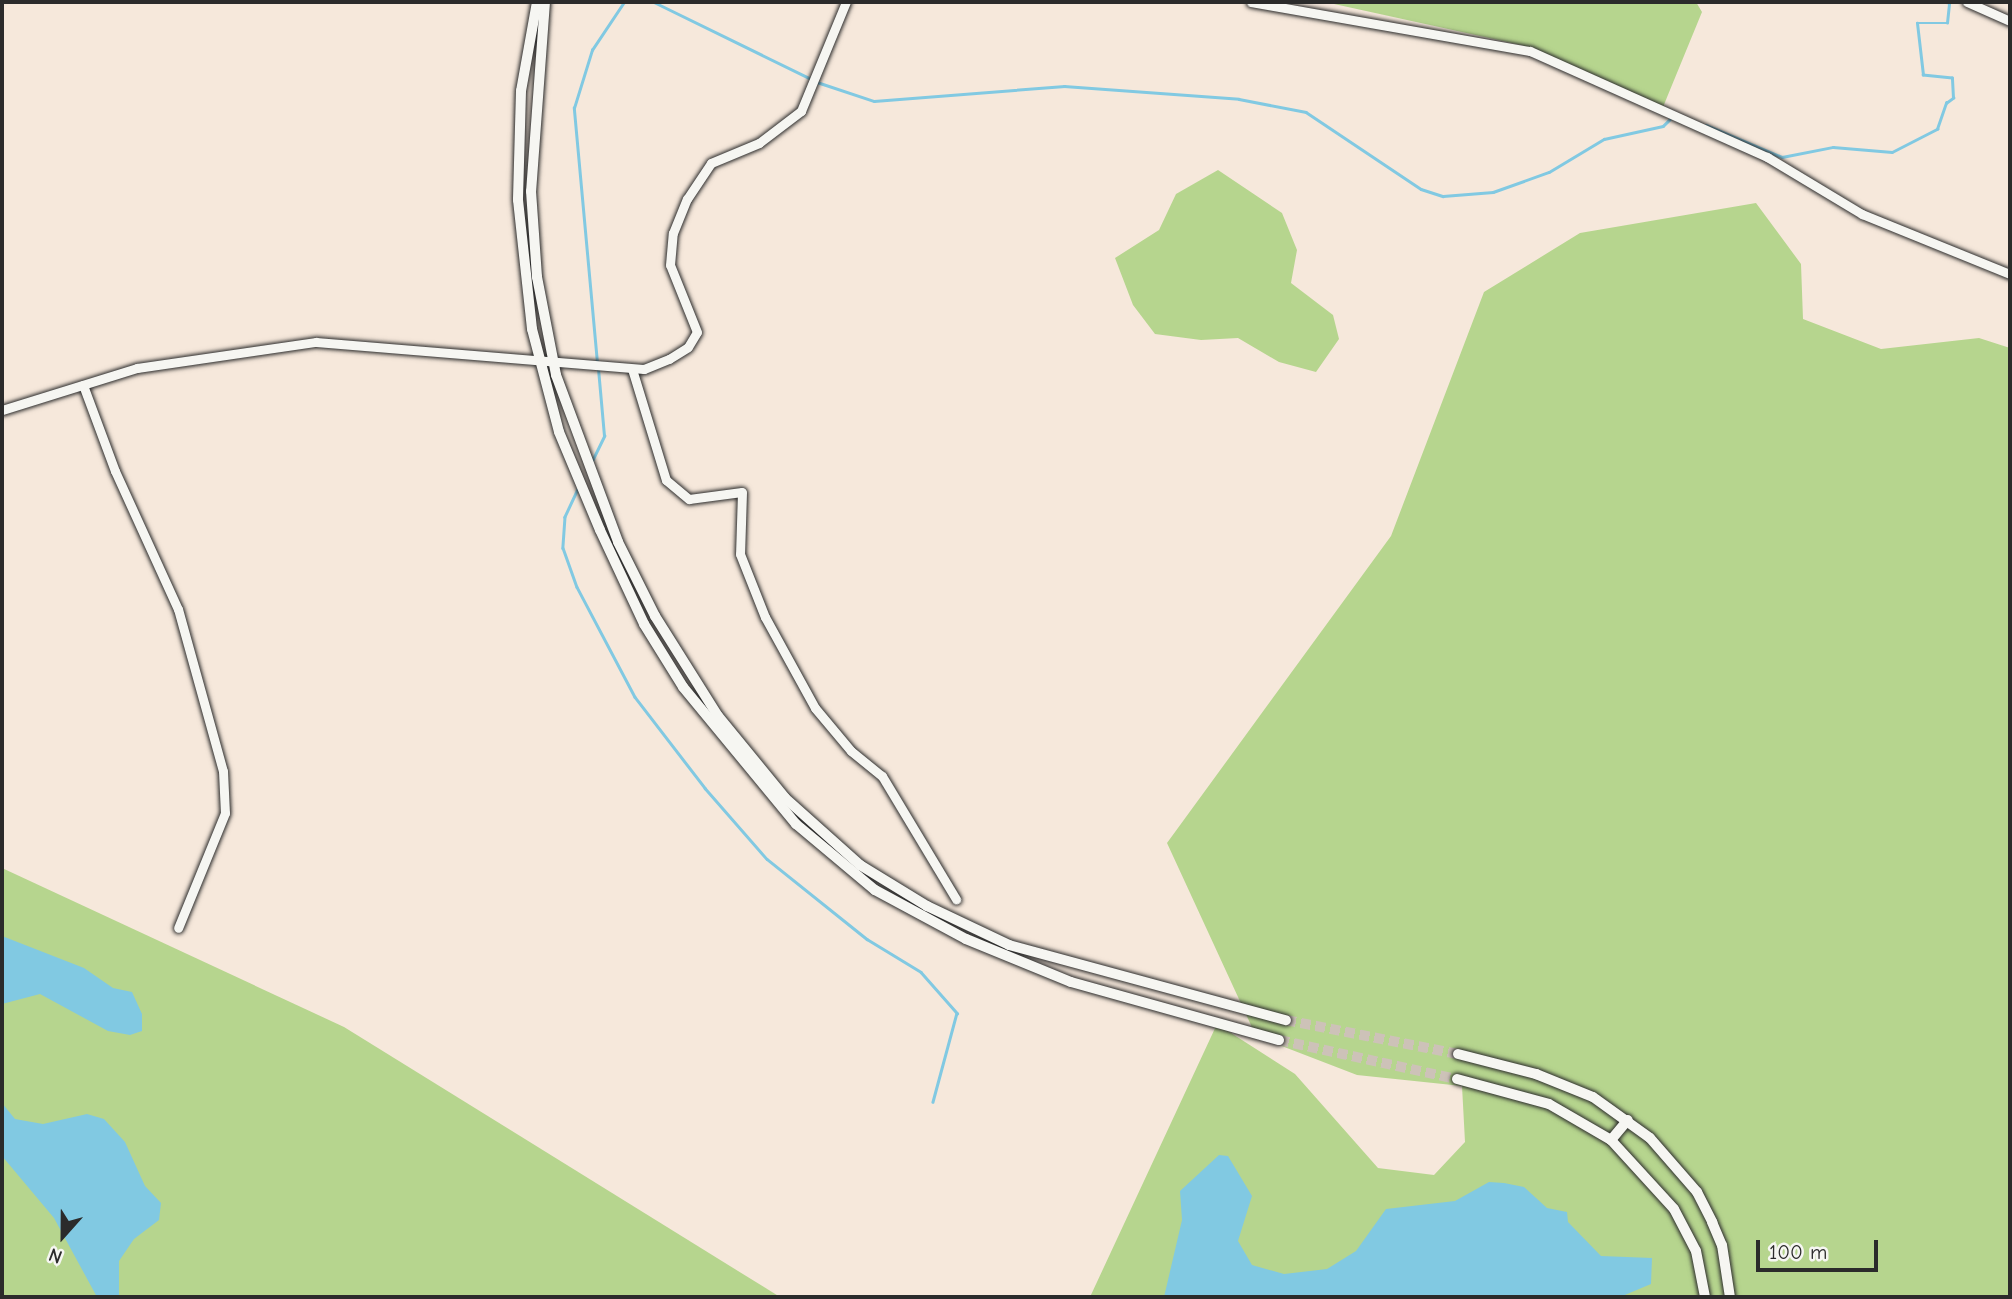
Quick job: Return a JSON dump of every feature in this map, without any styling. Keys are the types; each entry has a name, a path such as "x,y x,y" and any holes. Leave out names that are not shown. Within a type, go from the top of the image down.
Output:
{"main road":[{"path":"537,2 521,91 518,200 540,362 559,432 634,603 659,647 730,747 796,824 875,890 966,939 1070,982 1279,1040"},
{"path":"545,2 531,191 537,277 556,375 618,542 646,599 718,716 785,799 860,865 927,906 1009,945 1286,1020"},
{"path":"634,603 643,612 646,599"},
{"path":"659,647 655,630 669,638"},
{"path":"1458,1054 1536,1074 1593,1097 1628,1120 1674,1164 1697,1192 1722,1245 1730,1297"},
{"path":"1457,1079 1549,1104 1611,1140 1674,1209 1696,1251 1705,1297"},
{"path":"1611,1140 1628,1120"}],"street":[{"path":"2,411 137,368 316,342 632,369 644,369 669,359 688,346 697,332 670,265 673,233 687,199 711,163 759,143 801,111 812,92 845,2"},
{"path":"1251,2 1530,51 1767,157 1862,214 2010,274"},
{"path":"1967,2 2010,21"},
{"path":"632,369 666,480 689,499 742,492 740,554 765,617 815,708 851,751 882,776 956,899"},
{"path":"83,385 115,471 178,610 223,771 225,813 178,928"}],"green space":[{"path":"1325,2 1696,2 1702,12 1663,107 1521,45"},
{"path":"1218,170 1282,213 1297,250 1291,283 1333,315 1339,339 1316,372 1279,362 1238,338 1201,340 1155,334 1133,305 1115,258 1159,230 1176,194"},
{"path":"1756,203 1801,264 1803,319 1881,349 1979,338 2010,348 2010,1297 1090,1297 1217,1024 1295,1074 1378,1168 1434,1175 1465,1142 1462,1086 1357,1075 1256,1036 1167,843 1391,536 1484,292 1580,233"},
{"path":"2,868 344,1027 780,1297 2,1297"}],"water":[{"path":"2,936 84,968 113,988 132,992 142,1014 142,1031 130,1035 108,1031 40,994 2,1004"},
{"path":"2,1103 15,1119 43,1124 87,1114 104,1119 125,1142 145,1186 161,1203 159,1220 134,1239 119,1261 119,1297 97,1297 54,1218 2,1156"},
{"path":"1219,1155 1228,1156 1252,1196 1238,1241 1252,1265 1284,1274 1327,1269 1356,1251 1386,1209 1455,1201 1489,1182 1524,1187 1547,1208 1567,1212 1568,1222 1601,1256 1652,1258 1651,1284 1620,1297 1164,1297 1182,1220 1180,1191"}],"waterway":[{"path":"597,363 574,108 592,50 624,2"},
{"path":"654,2 811,79"},
{"path":"1706,125 1782,157 1833,147 1892,152 1937,129 1946,103 1953,98 1952,78 1923,75 1917,23 1947,23 1949,3 1943,2"},
{"path":"817,82 874,101 1064,86 1239,99 1306,112 1421,189 1443,196 1493,192 1549,172 1604,139 1663,126 1672,117"},
{"path":"592,461 604,436 598,369"},
{"path":"578,489 565,517 563,548 577,587 635,697 705,788 767,859 867,939 921,972 957,1013 933,1102"}],"tunnel":[{"path":"1286,1020 1458,1054"},
{"path":"1279,1040 1457,1079"}]}
